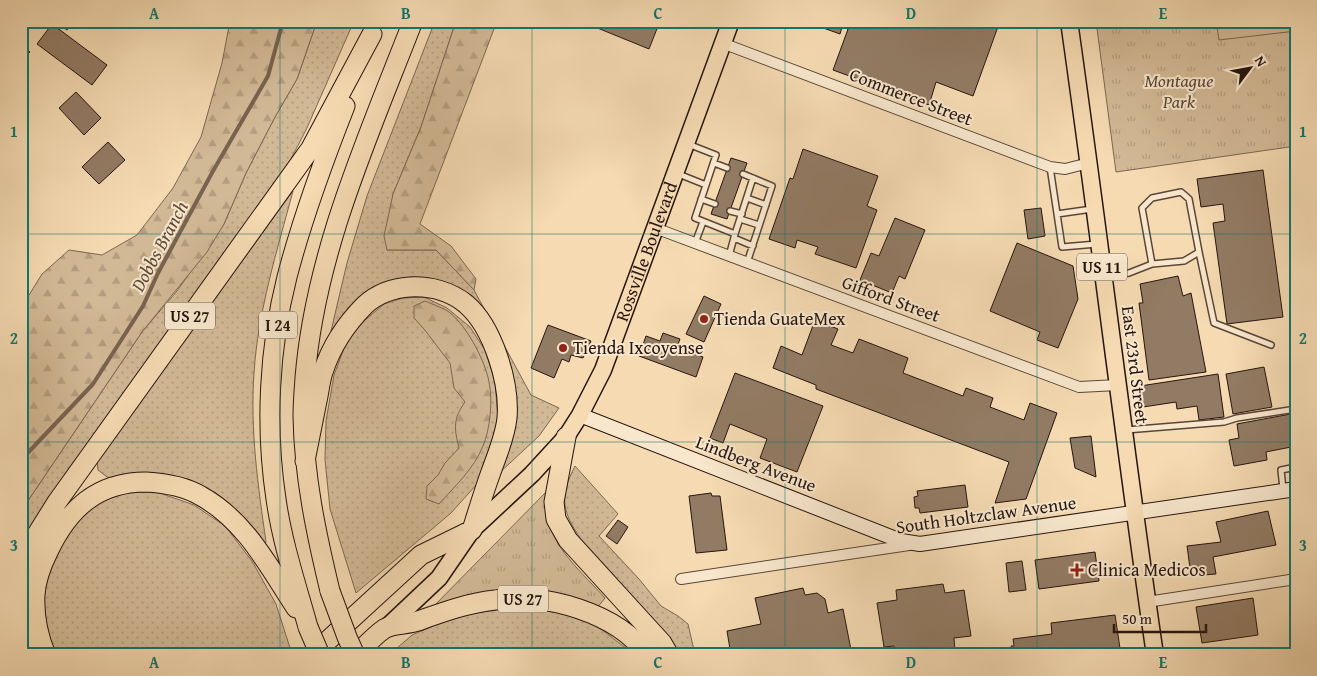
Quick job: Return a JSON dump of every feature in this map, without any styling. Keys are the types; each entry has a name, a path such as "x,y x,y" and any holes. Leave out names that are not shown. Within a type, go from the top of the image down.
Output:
{"highway":[{"name":"I 24","path":"356,655 347,638 330,591 314,525 305,460 303,414 307,364 312,322 328,254 348,189 413,21"},
{"name":"I 24","path":"320,655 308,627 286,553 276,499 270,438 271,387 277,328 287,278 315,183 375,28"},
{"name":"US 27","path":"21,602 28,555 37,534 57,502 311,148 375,28"},
{"path":"305,460 323,372 337,341 354,318 367,304 382,294 398,287 434,288 450,294 466,305 480,321 492,342 501,366 506,389 507,418 501,447 472,530"},
{"path":"566,437 554,502 556,519 568,540 662,643 668,655"},
{"path":"46,655 37,624 35,595 39,572 51,545 61,526 75,510 92,496 111,486 132,482 159,483 201,495 233,519 255,544 308,627"},
{"name":"Rossville Boulevard","path":"312,655 421,555 472,530"},
{"name":"US 27","path":"386,628 413,623 453,609 496,599 537,599 568,606 598,616 621,629 639,644 647,655"},
{"path":"21,616 31,655"},
{"name":"Rossville Boulevard","path":"356,655 386,628"}],"main road":[{"name":"Rossville Boulevard","path":"386,628 439,578 472,530 532,474 566,437 580,416 603,370 731,21"},
{"name":"East 23rd Street","path":"1069,21 1134,512 1155,655"},
{"name":"Lindberg Avenue","path":"580,416 901,541 920,544"},
{"name":"South Holtzclaw Avenue","path":"920,544 1289,490"}],"street":[{"name":"Commerce Street","path":"722,44 1050,166 1065,169 1089,163"},
{"name":"Gifford Street","path":"655,228 1080,387 1118,385"},
{"name":"South Holtzclaw Avenue","path":"681,579 920,544"},
{"path":"1147,602 1296,580"}],"lane":[{"path":"685,143 716,155 695,218 753,246"},
{"path":"714,163 727,168"},
{"path":"1050,166 1062,247 1100,244"},
{"path":"675,173 706,185"},
{"path":"743,174 772,186 747,263"},
{"path":"728,256 753,178"},
{"path":"1152,264 1142,208 1152,198 1181,192 1189,199 1198,252 1214,323 1271,345"},
{"path":"747,198 766,204"},
{"path":"701,199 715,204"},
{"path":"1057,214 1094,208"},
{"path":"730,210 759,225"},
{"path":"695,243 703,222"},
{"path":"1104,278 1129,273 1152,264 1184,261 1198,252"},
{"path":"1123,430 1224,422 1237,418 1296,409"},
{"path":"1289,490 1281,470 1296,467"}],"green space":[{"path":"230,21 317,21 297,79 246,173 224,224 207,252 142,332 21,511 21,308 42,274 69,250 102,255 137,235 173,188 201,137 222,63"},
{"path":"317,21 354,21 306,130 284,172 21,555 21,511 142,332 177,291 224,224 246,173 297,79"},
{"path":"435,21 456,21 421,127 393,194 387,250 436,250 474,290 531,395 559,408 539,436 496,476 512,389 451,288 417,277 389,283 368,296 331,331 347,263 367,196"},
{"path":"456,21 497,21 420,224 451,246 476,279 474,290 436,250 387,250 384,236 393,194 421,127"},
{"name":"Montague Park","path":"1096,21 1296,21 1296,146 1116,172"},
{"path":"1216,21 1296,21 1296,31 1219,40"},
{"path":"293,191 264,304 254,373 254,437 266,542 263,546 222,503 111,480 98,470 97,460"},
{"path":"424,297 447,308 470,327 485,350 495,381 498,420 477,484 451,513 356,593 330,509 325,460 326,421 334,375 347,340 364,321 384,304 403,298"},
{"path":"425,301 446,310 467,332 479,353 487,373 490,389 489,423 483,446 469,470 439,504 426,499 427,486 459,448 456,424 458,414 465,402 454,388 450,363 414,318 414,306"},
{"path":"575,466 618,514 599,536 661,606 688,624 693,646 698,654 703,655 679,655 666,633 581,539 570,521 565,504 567,487"},
{"path":"550,488 547,511 549,524 554,536 569,559 605,598 597,608 562,597 428,612"},
{"path":"124,492 157,492 194,505 225,526 252,561 276,604 290,648 283,655 55,655 46,633 43,602 46,574 57,546 76,520 97,502"},
{"path":"505,609 556,611 593,623 627,649 631,655 389,655 412,635 459,615"}],"building":[{"path":"56,21 74,21 67,30"},
{"path":"597,21 660,21 649,49 595,27"},
{"path":"804,21 851,21 848,29 842,27 840,34"},
{"path":"851,21 1000,21 973,96 936,82 929,105 833,70"},
{"path":"52,24 107,65 92,85 37,44"},
{"path":"21,43 30,52 21,59"},
{"path":"76,92 101,118 84,135 59,108"},
{"path":"108,142 125,160 99,184 82,167"},
{"path":"803,149 878,176 867,206 877,210 856,268 815,254 818,247 797,240 795,248 769,239 790,178 793,179"},
{"path":"731,158 747,163 727,219 711,214"},
{"path":"1263,170 1283,317 1227,324 1213,223 1225,221 1223,204 1201,207 1197,179"},
{"path":"1041,208 1045,236 1028,239 1024,210"},
{"path":"895,218 925,230 905,279 899,276 892,293 860,280 871,253 879,256"},
{"path":"1017,243 1073,266 1078,299 1058,348 1037,340 1040,332 990,311"},
{"path":"1178,276 1183,296 1191,293 1206,372 1149,380 1139,303 1143,303 1140,284"},
{"name":"Tienda GuateMex","path":"704,296 721,304 704,342 686,334"},
{"path":"815,320 838,329 831,345 853,353 859,339 908,358 903,373 963,396 966,388 993,398 990,407 1024,420 1030,403 1057,413 1026,499 995,503 1009,462 816,389 816,385 773,368 781,346 802,355"},
{"name":"Tienda Ixcoyense","path":"548,325 591,341 583,358 571,355 569,362 562,359 554,378 531,368"},
{"path":"663,333 680,339 677,347 703,357 696,377 639,356 646,336 660,341"},
{"path":"1264,367 1272,407 1233,414 1226,374"},
{"path":"735,373 823,406 797,472 760,458 767,439 730,424 723,443 710,438"},
{"path":"1218,374 1224,417 1199,420 1197,406 1177,409 1176,402 1143,407 1140,386"},
{"path":"1296,413 1296,446 1266,452 1267,460 1234,466 1229,440 1239,438 1237,424"},
{"path":"1091,436 1096,477 1075,468 1070,438"},
{"path":"965,485 968,507 920,513 919,508 915,508 914,497 918,496 917,491"},
{"path":"711,493 712,496 720,496 727,550 696,553 689,496"},
{"path":"1268,511 1276,545 1213,557 1216,574 1204,575 1202,566 1190,568 1187,546 1221,542 1216,522"},
{"path":"618,520 628,527 617,544 606,536"},
{"path":"1296,538 1296,564 1290,540"},
{"path":"1095,552 1099,581 1039,589 1035,560"},
{"path":"1022,561 1026,590 1009,592 1006,563"},
{"path":"943,584 945,593 964,590 971,636 954,638 955,651 972,649 973,655 895,655 894,646 884,647 877,603 897,600 896,590"},
{"path":"803,588 805,595 817,593 825,599 828,613 843,609 852,655 731,655 727,631 761,624 755,598"},
{"path":"1253,598 1258,635 1202,643 1196,607"},
{"path":"1115,615 1121,655 1012,655 1011,646 1014,646 1013,639 1052,634 1051,623"}],"waterway":[{"name":"Dobbs Branch","path":"21,460 93,384 143,306 158,273 213,171 268,76 283,21"}],"place":[{"name":"Tienda GuateMex","path":"704,319"},
{"name":"Tienda Ixcoyense","path":"563,348"},
{"name":"Clinica Medicos","path":"1077,570"}]}
